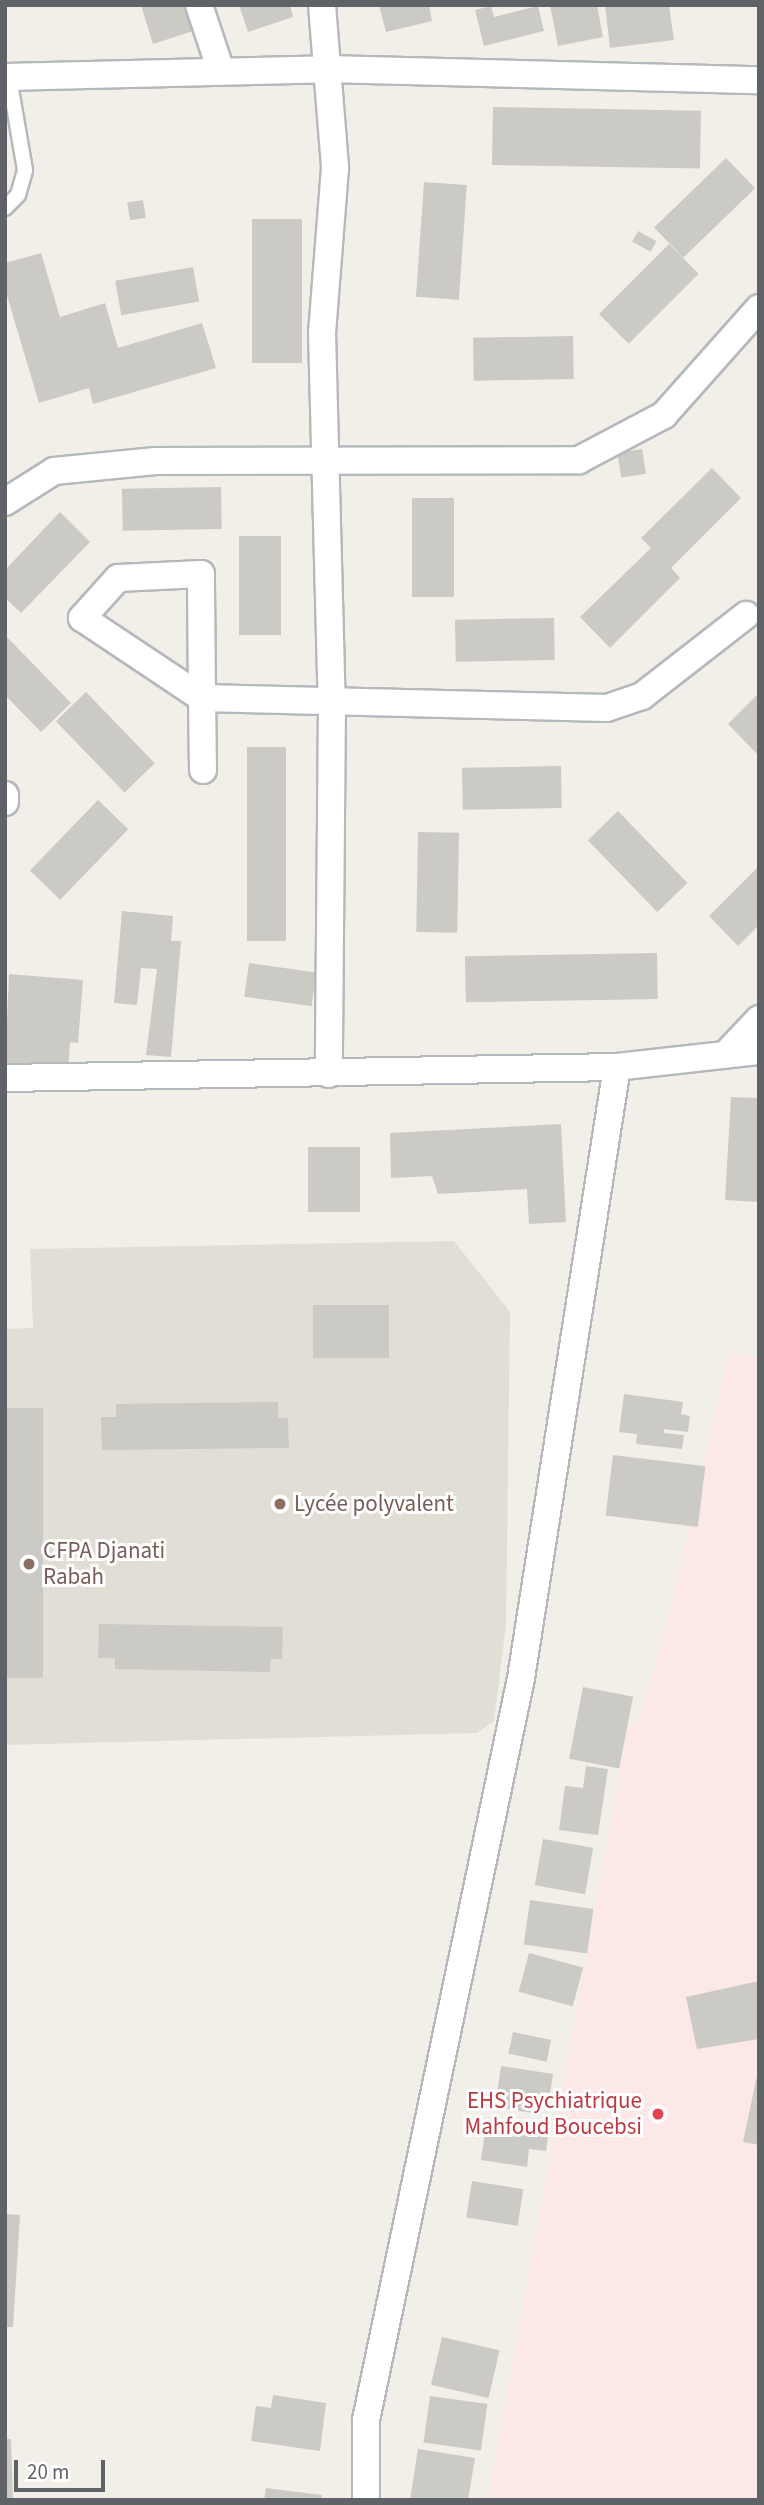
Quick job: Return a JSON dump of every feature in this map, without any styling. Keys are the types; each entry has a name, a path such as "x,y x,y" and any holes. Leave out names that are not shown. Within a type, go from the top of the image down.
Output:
{"street":[{"path":"199,5 221,71"},
{"path":"322,5 335,168 322,332 323,461 332,703 329,1074"},
{"path":"7,77 327,69 759,80"},
{"path":"5,502 54,471 156,461 579,460 664,415 759,308"},
{"path":"203,770 202,698 201,574 118,578 82,618 202,698 607,708 642,696 746,615"},
{"path":"5,795 5,802"},
{"path":"726,1054 759,1019"},
{"path":"5,1078 617,1067 759,1051"},
{"path":"366,2500 366,2420 521,1678 617,1067"}],"lane":[{"path":"5,208 18,195 25,170 7,77"}],"shaded area":[{"name":"Lycée polyvalent","path":"454,1241 510,1312 506,1626 494,1721 477,1733 5,1745 5,1329 33,1328 30,1249"},
{"name":"EHS Psychiatrique Mahfoud Boucebsi","path":"729,1352 759,1357 759,2500 488,2500 628,1725 636,1728 664,1636"}],"building":[{"path":"141,5 195,5 202,28 153,44"},
{"path":"239,5 290,5 293,17 248,32"},
{"path":"379,5 429,5 432,21 386,32"},
{"path":"550,5 597,5 603,37 558,46"},
{"path":"605,5 669,5 674,40 610,48"},
{"path":"491,6 494,17 538,6 544,31 484,46 475,10"},
{"path":"493,107 701,111 700,169 492,165"},
{"path":"726,158 755,188 683,258 654,227"},
{"path":"424,182 467,185 459,300 416,297"},
{"path":"143,200 146,218 130,220 127,203"},
{"path":"252,219 302,219 302,363 252,363"},
{"path":"638,231 656,241 651,252 632,241"},
{"path":"669,244 699,274 629,344 599,314"},
{"path":"41,253 60,317 105,303 118,348 202,323 216,368 93,404 89,388 39,403 5,289 5,263"},
{"path":"193,267 199,301 121,315 115,281"},
{"path":"573,336 574,379 474,381 473,338"},
{"path":"642,449 646,474 621,478 617,453"},
{"path":"712,468 741,498 671,568 680,578 610,648 580,617 651,548 641,538"},
{"path":"221,487 222,529 123,531 122,489"},
{"path":"412,498 454,498 454,597 412,597"},
{"path":"60,512 90,542 21,613 5,598 5,570"},
{"path":"239,536 281,536 281,635 239,635"},
{"path":"554,618 555,660 456,662 455,620"},
{"path":"5,635 71,703 41,732 5,695"},
{"path":"86,692 155,763 125,792 56,721"},
{"path":"759,693 759,752 757,754 728,724"},
{"path":"247,747 286,747 286,941 247,941"},
{"path":"561,766 562,808 463,810 462,768"},
{"path":"98,800 128,829 60,900 30,870"},
{"path":"618,811 687,883 657,912 588,840"},
{"path":"418,832 459,833 457,933 416,932"},
{"path":"759,866 759,925 738,946 709,916"},
{"path":"122,911 173,916 171,941 181,941 171,1057 146,1055 157,969 141,968 137,1005 114,1003"},
{"path":"657,953 658,999 466,1002 465,956"},
{"path":"249,963 316,972 312,1006 244,997"},
{"path":"9,974 83,980 78,1043 70,1042 68,1073 5,1068"},
{"path":"731,1097 759,1098 759,1202 725,1200"},
{"path":"561,1124 566,1222 529,1224 527,1189 438,1194 432,1176 391,1178 390,1133"},
{"path":"308,1147 360,1147 360,1212 308,1212"},
{"path":"313,1305 389,1305 389,1358 313,1358"},
{"path":"624,1394 683,1402 681,1414 690,1416 688,1432 664,1429 664,1433 684,1435 682,1449 636,1444 637,1434 619,1432"},
{"path":"278,1402 278,1418 288,1418 289,1448 102,1450 101,1417 116,1417 116,1404"},
{"path":"5,1408 43,1408 43,1678 5,1678"},
{"path":"613,1455 705,1466 698,1527 606,1516"},
{"path":"99,1624 283,1627 282,1659 271,1659 270,1672 115,1669 115,1658 98,1658"},
{"path":"583,1687 633,1697 619,1768 569,1759"},
{"path":"586,1766 608,1769 598,1835 559,1830 565,1786 583,1788"},
{"path":"543,1839 593,1848 585,1894 535,1885"},
{"path":"530,1900 593,1909 587,1953 524,1945"},
{"path":"529,1953 583,1967 573,2006 519,1992"},
{"path":"759,1981 759,2039 697,2049 686,1997"},
{"path":"513,2032 551,2040 547,2062 508,2054"},
{"path":"501,2066 553,2074 550,2093 541,2092 539,2114 495,2107"},
{"path":"759,2071 759,2145 743,2142"},
{"path":"487,2120 549,2129 546,2151 529,2149 527,2167 481,2160"},
{"path":"472,2181 523,2189 518,2226 466,2218"},
{"path":"5,2214 20,2215 13,2327 5,2327"},
{"path":"442,2337 499,2350 488,2398 431,2385"},
{"path":"273,2395 326,2403 320,2451 251,2441 256,2406 271,2408"},
{"path":"430,2396 487,2404 481,2451 423,2443"},
{"path":"5,2439 11,2439 13,2500 5,2500"},
{"path":"418,2449 475,2458 468,2500 410,2500"},
{"path":"266,2488 322,2495 321,2500 264,2500"}],"place":[{"name":"Lycée polyvalent","path":"280,1504"},
{"name":"CFPA Djanati Rabah","path":"29,1564"},
{"name":"EHS Psychiatrique Mahfoud Boucebsi","path":"658,2114"}]}
